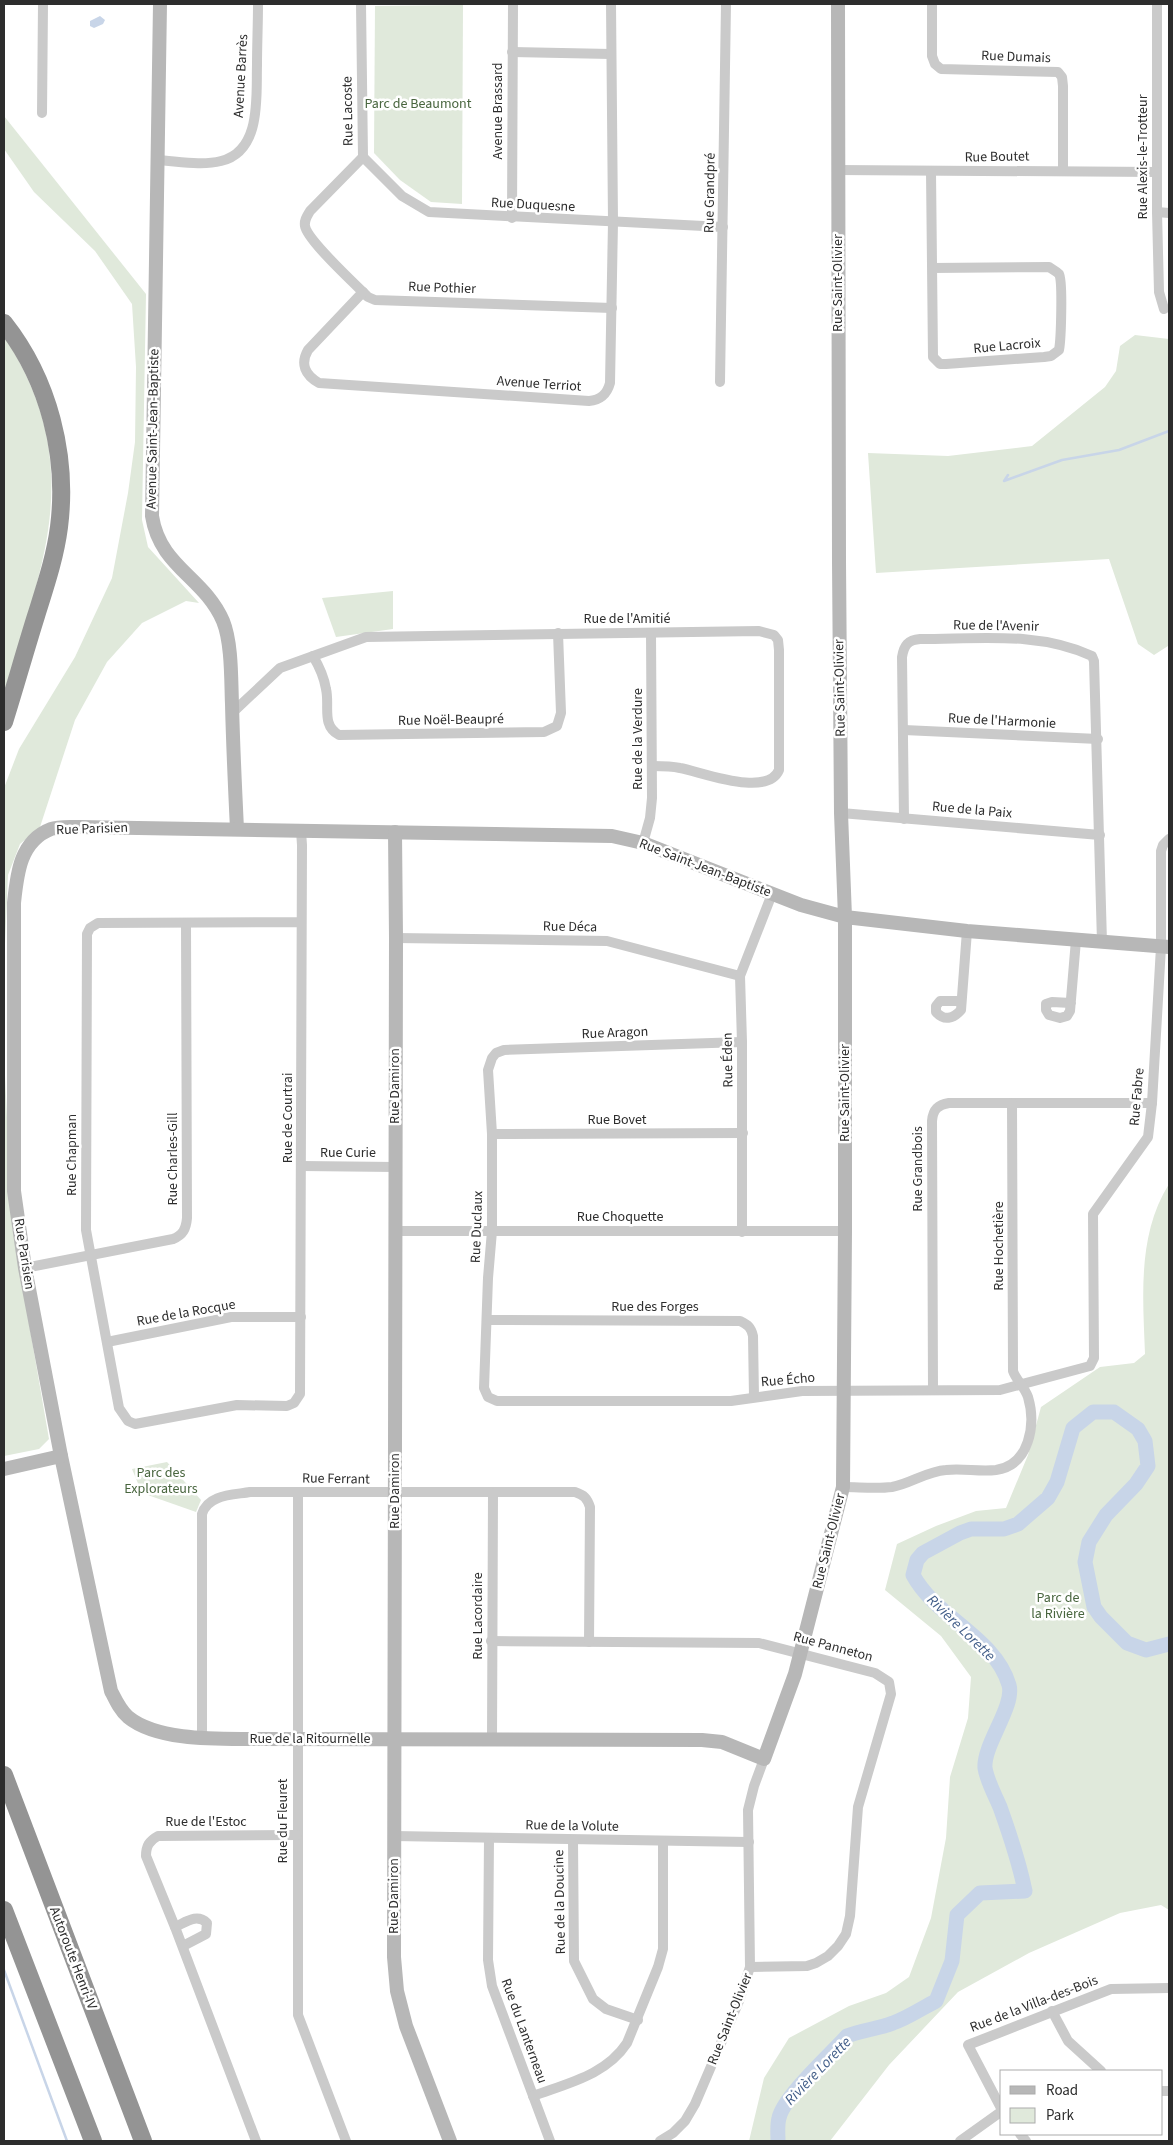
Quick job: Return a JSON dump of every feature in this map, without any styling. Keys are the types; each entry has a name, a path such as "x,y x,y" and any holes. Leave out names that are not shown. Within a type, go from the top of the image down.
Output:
{"highway":[{"path":"4,323 24,352 46,400 56,440 61,482 60,514 54,553 4,722"},
{"name":"Autoroute Henri-IV","path":"4,1775 143,2141"},
{"path":"4,1910 93,2141"}],"street":[{"path":"42,113 43,4"},
{"name":"Avenue Saint-Jean-Baptiste","path":"160,4 152,516 155,533 166,553 209,598 223,622 227,639 237,829"},
{"name":"Avenue Barrès","path":"157,160 206,163 222,161 236,154 246,143 256,112 258,4"},
{"name":"Rue Lacoste","path":"305,226 306,218 310,211 362,157 361,4"},
{"name":"Avenue Brassard","path":"512,218 513,4"},
{"name":"Avenue Terriot","path":"363,292 304,356 304,368 308,375 318,383 597,400 608,390 610,383 613,222 610,4"},
{"name":"Rue Grandpré","path":"720,382 726,4"},
{"name":"Rue Saint-Olivier","path":"660,2141 667,2138 679,2127 695,2104 738,2002 750,1967 748,1810 754,1786 784,1708 801,1654 842,1487 845,1231 837,170 838,4"},
{"name":"Rue Dumais","path":"932,4 932,56 935,64 941,69 1058,72 1064,86 1063,170"},
{"name":"Rue Alexis-le-Trotteur","path":"1157,4 1157,212 1160,292 1164,309"},
{"path":"512,52 610,54"},
{"name":"Rue Duquesne","path":"362,157 402,196 429,212 512,218 723,227"},
{"name":"Rue Boutet","path":"837,170 1157,172"},
{"name":"Rue Lacroix","path":"931,172 932,350 933,357 940,364 1044,357 1051,356 1059,350 1061,287 1059,274 1054,270 1049,268 932,268"},
{"path":"1157,212 1169,212"},
{"name":"Rue Pothier","path":"305,226 312,239 363,292 375,300 612,308"},
{"name":"Rue de l'Amitié","path":"232,713 280,668 366,637 558,633 768,632 774,634 778,640 779,650 779,770 776,776 771,781 735,782 679,768 652,766"},
{"name":"Rue Noël-Beaupré","path":"314,656 327,691 329,726 333,732 339,735 544,732 557,726 561,714 558,633"},
{"name":"Rue de la Verdure","path":"643,843 650,818 652,766 651,633"},
{"name":"Rue de l'Avenir","path":"904,819 902,657 903,648 908,642 920,639 1024,638 1046,641 1092,656 1094,660 1098,739 1102,942"},
{"name":"Rue de l'Harmonie","path":"904,730 1098,739"},
{"name":"Rue de la Paix","path":"841,813 1100,835"},
{"name":"Rue Parisien","path":"60,1456 25,1268 14,1191 14,902 18,869 24,854 34,841 52,829 79,827 237,829"},
{"name":"Rue Saint-Jean-Baptiste","path":"237,829 612,836 643,843 801,905 844,917 1165,947"},
{"name":"Rue de Courtrai","path":"294,1403 300,1394 302,831"},
{"name":"Rue Damiron","path":"395,832 394,1957 397,1991 406,2026 450,2141"},
{"name":"Rue Fabre","path":"1090,1366 1094,1358 1093,1214 1148,1137 1152,1103 1156,1007 1165,947 1162,851 1167,841"},
{"name":"Rue Éden","path":"742,1232 743,1133 740,976 772,894"},
{"name":"Rue Chapman","path":"294,1403 287,1406 232,1406 135,1424 128,1421 119,1408 85,1218 87,934 90,928 98,922 301,922"},
{"name":"Rue Charles-Gill","path":"25,1268 173,1240 179,1237 186,1226 186,923"},
{"path":"961,1000 967,930"},
{"name":"Rue Déca","path":"396,938 607,941 740,976"},
{"path":"1071,1003 1076,940"},
{"name":"Rue Aragon","path":"492,1058 496,1053 504,1050 742,1042"},
{"name":"Rue Duclaux","path":"488,1397 484,1388 488,1320 488,1278 492,1230 492,1134 488,1070 492,1058"},
{"name":"Rue Grandbois","path":"933,1389 933,1113 942,1104 949,1103 1152,1103"},
{"name":"Rue Hochetière","path":"842,1487 892,1487 946,1470 989,1471 1005,1467 1020,1456 1027,1446 1033,1425 1028,1397 1023,1385 1014,1376 1013,1371 1012,1103"},
{"name":"Rue Bovet","path":"492,1134 743,1133"},
{"name":"Rue Curie","path":"302,1166 395,1167"},
{"name":"Rue Choquette","path":"395,1231 845,1231"},
{"name":"Rue de la Rocque","path":"107,1342 231,1317 301,1317"},
{"name":"Rue des Forges","path":"488,1320 740,1321 752,1329 754,1397"},
{"name":"Rue Écho","path":"488,1397 497,1401 731,1401 802,1391 1000,1390 1090,1366"},
{"path":"4,1469 60,1456"},
{"name":"Rue de la Ritournelle","path":"60,1456 111,1692 118,1706 127,1717 140,1725 186,1737 202,1739 702,1740 722,1742 764,1759"},
{"name":"Rue Ferrant","path":"202,1739 204,1509 212,1501 219,1498 250,1492 395,1494 575,1492 582,1494 588,1500 590,1507 590,1642"},
{"name":"Rue du Fleuret","path":"298,1492 298,2015 346,2141"},
{"name":"Rue Lacordaire","path":"492,1493 492,1740"},
{"name":"Rue Panneton","path":"492,1641 759,1643 884,1677 892,1688 858,1807 850,1916 846,1934 828,1956 816,1963 779,1967 750,1967"},
{"name":"Rue de l'Estoc","path":"256,2141 146,1856 148,1844 158,1836 297,1835"},
{"name":"Rue de la Volute","path":"394,1836 749,1842"},
{"name":"Rue du Lanterneau","path":"489,1838 488,1960 492,1986 550,2141"},
{"name":"Rue de la Doucine","path":"573,1840 574,1961 593,1999 606,2009 638,2020"},
{"path":"533,2096 599,2071 610,2064 627,2043 638,2020 663,1949 663,1842"},
{"path":"175,1927 196,1918 202,1918 207,1923 206,1934 182,1946"},
{"name":"Rue de la Villa-des-Bois","path":"1000,2107 968,2044 1111,1990 1169,1988"},
{"path":"1052,2011 1068,2041 1100,2070"},
{"path":"960,2141 1000,2112"}],"green space":[{"name":"Parc de Beaumont","path":"463,5 462,204 431,202 400,180 374,153 375,6"},
{"path":"4,116 146,294 142,520 148,547 199,603 186,601 142,623 107,662 75,720 40,827 20,844 8,875 4,967 4,788 19,749 75,657 112,578 128,493 135,442 136,367 132,304 95,251 34,192 4,149"},
{"path":"1135,335 1169,339 1168,646 1154,655 1138,644 1109,559 876,573 868,453 948,456 1032,446 1105,387 1116,371 1120,346"},
{"path":"4,336 29,383 45,427 51,470 50,513 43,556 33,600 4,693"},
{"path":"393,591 393,629 336,637 322,598"},
{"path":"4,967 5,1075 12,1225 49,1439 39,1449 4,1456"},
{"name":"Parc de la Rivière","path":"1169,1184 1169,1910 1161,1905 1120,1913 1029,1953 958,1992 889,2065 830,2141 749,2141 764,2078 789,2038 849,2006 886,1993 909,1977 931,1918 946,1838 950,1777 968,1718 971,1677 941,1636 885,1590 897,1544 936,1526 976,1511 1006,1508 1028,1455 1041,1407 1100,1367 1134,1363 1145,1354 1143,1289 1147,1245 1151,1224"},
{"name":"Parc des Explorateurs","path":"167,1462 201,1500 196,1512 142,1493 132,1469"}],"water":[{"path":"100,16 105,20 103,24 94,28 90,26 90,21"}],"waterway":[{"path":"1008,475 1004,481 1062,460 1119,450 1169,431"},
{"name":"Rivière Lorette","path":"778,2141 779,2118 789,2098 847,2036 899,2021 936,2001 952,1961 957,1915 980,1893 1025,1891 1011,1838 985,1768 989,1748 1008,1704 1009,1685 1002,1668 979,1640 936,1604 923,1590 913,1575 917,1560 923,1553 971,1529 1004,1529 1018,1524 1048,1498 1057,1482 1073,1428 1093,1412 1114,1412 1138,1429 1145,1441 1148,1466 1136,1484 1106,1515 1089,1542 1085,1562 1094,1607 1101,1617 1127,1643 1146,1650 1169,1644"},
{"path":"4,1970 67,2141"}]}
